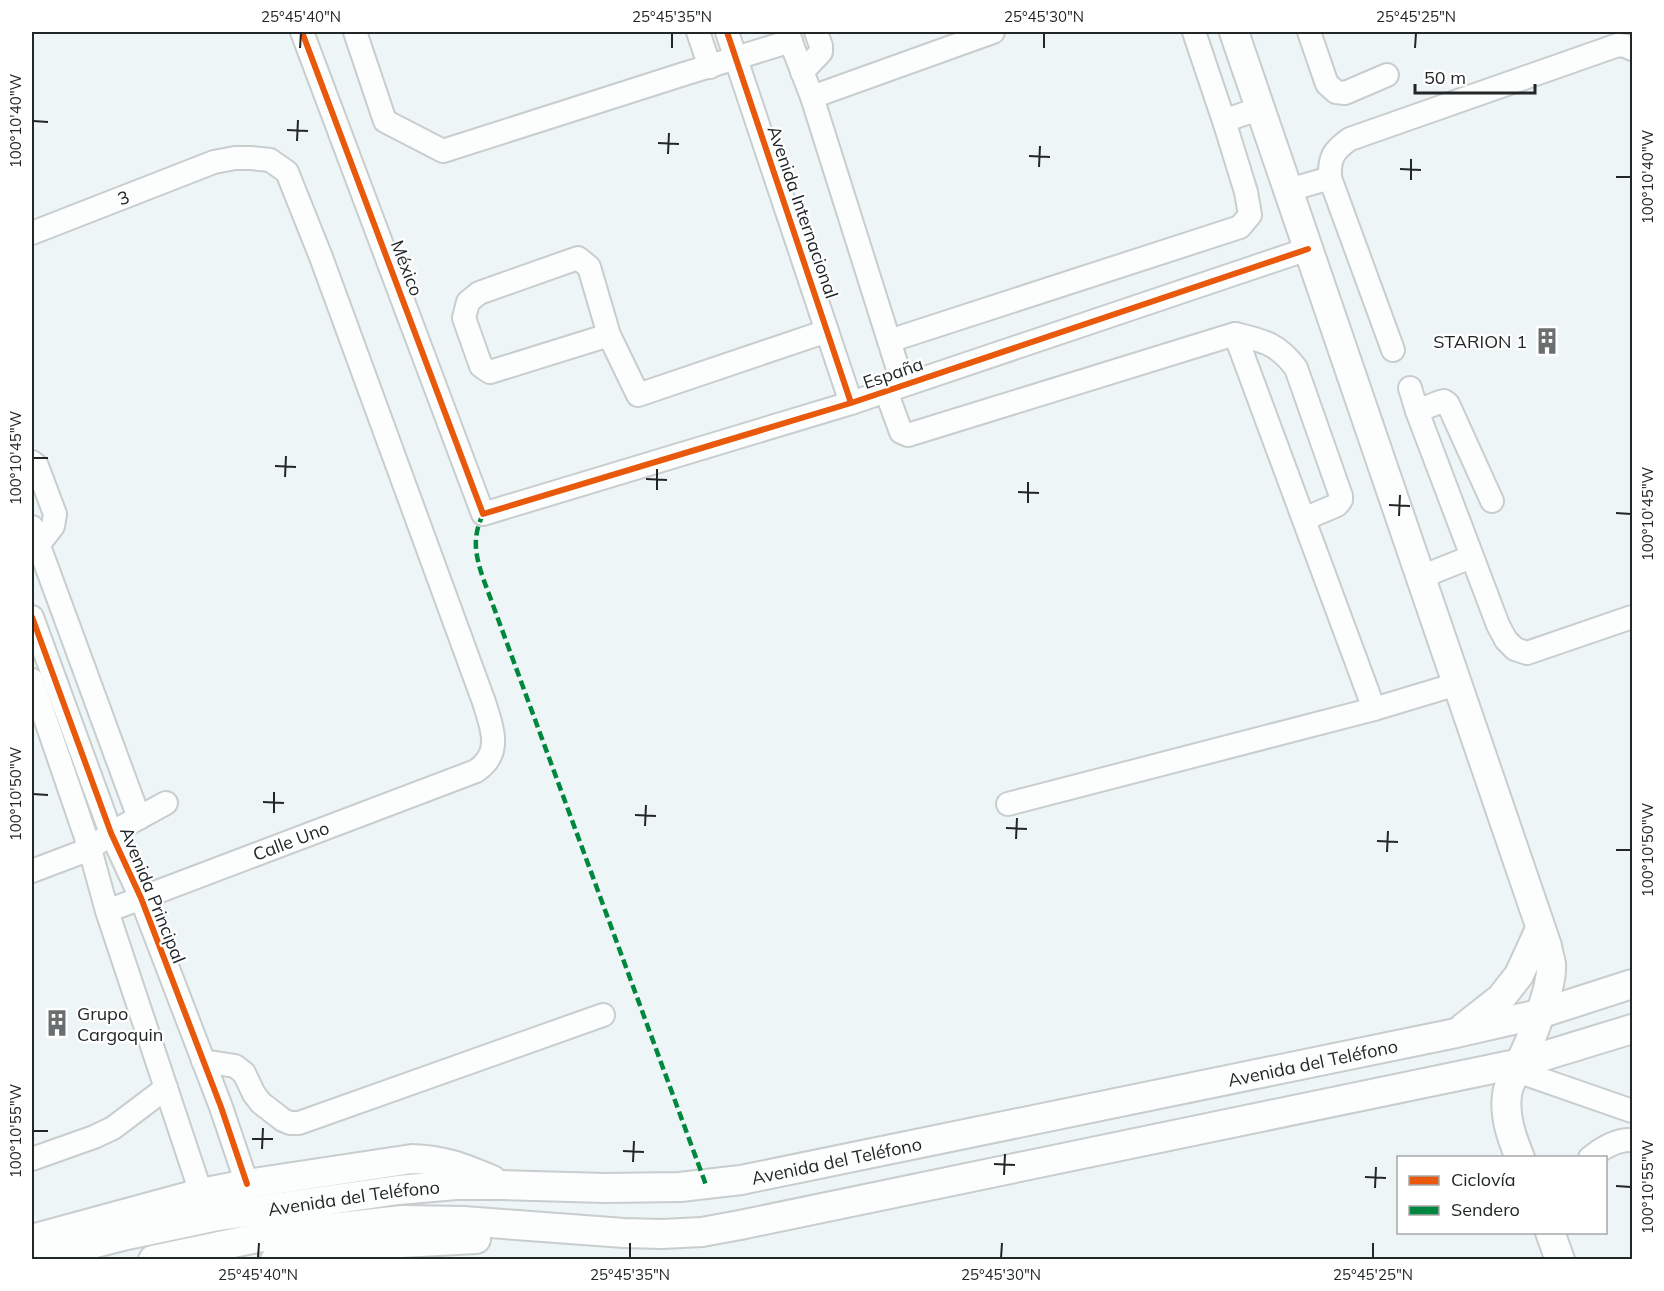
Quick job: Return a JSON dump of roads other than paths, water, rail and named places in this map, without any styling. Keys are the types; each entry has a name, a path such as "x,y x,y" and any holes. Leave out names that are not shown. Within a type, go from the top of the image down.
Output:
{"main road":[{"path":"1234,32 1547,946 1551,965 1550,982 1519,1067 1510,1082 1507,1095 1506,1115 1519,1156"},
{"path":"1456,1033 1501,998 1519,975 1540,929"},
{"name":"Avenida del Teléfono","path":"32,1259 127,1235 213,1217 398,1190 456,1185 680,1187 741,1180 1456,1033 1539,1014 1632,984"},
{"name":"Avenida del Teléfono","path":"153,1260 276,1234 403,1220 463,1221 624,1233 702,1232 1519,1067 1632,1029"},
{"path":"32,1239 201,1193 412,1159 431,1160 459,1166 502,1185"},
{"path":"275,1260 401,1243 478,1239 540,1226"},
{"path":"1550,1234 1560,1260"}],"street":[{"name":"México","path":"302,32 483,514"},
{"path":"355,32 385,121 443,152 736,59 789,37 812,97 889,341 901,432 908,435 1235,334 1264,341 1276,347 1296,368 1341,496 1337,505 1304,519"},
{"path":"698,32 710,67"},
{"name":"Avenida Internacional","path":"727,32 851,403"},
{"path":"802,72 821,52 816,32"},
{"path":"812,97 993,32"},
{"path":"889,341 1240,226 1250,215 1246,192 1194,32"},
{"path":"1309,32 1327,84 1336,92 1345,93 1387,75"},
{"path":"1394,350 1330,178 1329,167 1336,149 1350,139 1618,45 1632,49"},
{"path":"1225,124 1232,118 1261,108"},
{"name":"3","path":"32,233 214,162 251,158 270,160 287,172 321,257 484,702 493,746 486,764 476,771"},
{"path":"1289,190 1330,178"},
{"name":"España","path":"483,514 851,403 1308,249"},
{"path":"609,335 490,372 481,366 464,318 468,302 479,292 578,258 589,267 609,335 638,395 827,331"},
{"path":"1235,334 1374,709"},
{"path":"1410,388 1416,411 1471,557 1506,640 1515,649 1527,652 1632,617"},
{"path":"1416,411 1444,401 1448,404 1492,501"},
{"path":"32,462 37,466 55,514 53,526 34,542 81,660 139,818"},
{"path":"1421,577 1471,557"},
{"name":"Avenida Principal","path":"32,617 111,833 141,898 221,1107 247,1184"},
{"path":"46,721 65,708 81,660"},
{"path":"32,680 90,849 107,911 201,1193"},
{"path":"1008,804 1374,709 1457,684"},
{"name":"Calle Uno","path":"107,911 476,771"},
{"path":"32,870 90,849 111,833 166,803"},
{"path":"203,1061 235,1066 244,1073 261,1103 283,1120 299,1123 603,1015"},
{"path":"1519,1067 1632,1111"},
{"path":"32,1159 113,1128 166,1088"},
{"path":"1593,1156 1610,1145 1628,1139 1632,1140"}],"place":[{"name":"STARION 1","path":"1547,341"},
{"name":"Grupo Cargoquin","path":"57,1023"}]}
